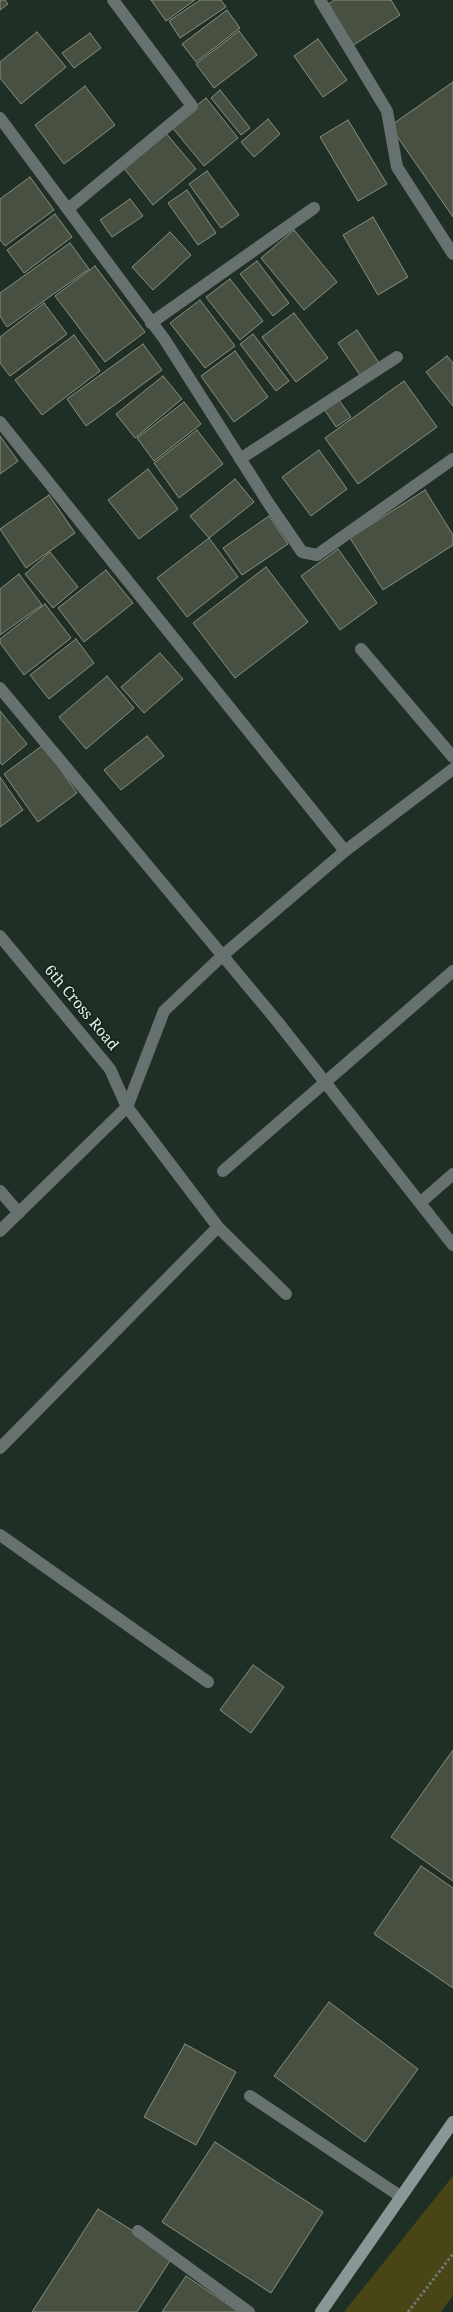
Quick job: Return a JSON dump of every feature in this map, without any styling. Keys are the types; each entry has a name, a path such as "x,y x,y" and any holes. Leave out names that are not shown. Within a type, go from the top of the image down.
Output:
{"main road":[{"path":"321,2312 453,2122"}],"street":[{"path":"68,208 192,106 113,0"},
{"path":"320,0 387,111 397,168 453,254"},
{"path":"0,118 164,340 240,460 302,552 317,554 453,459"},
{"path":"151,324 314,208"},
{"path":"240,460 397,357"},
{"path":"0,422 345,850"},
{"path":"361,649 453,757"},
{"path":"0,688 222,956 453,1245"},
{"path":"0,1231 128,1107 164,1011 222,956 345,850 453,768"},
{"name":"6th Cross Road","path":"0,936 110,1069 128,1107 218,1227 286,1294"},
{"path":"223,1171 453,971"},
{"path":"420,1202 453,1174"},
{"path":"0,1192 19,1213"},
{"path":"0,1448 218,1227"},
{"path":"0,1535 208,1682"},
{"path":"250,2096 400,2196"},
{"path":"138,2231 249,2312"}],"path":[{"path":"408,2312 453,2254"}],"shaded area":[{"path":"453,2176 453,2295 441,2312 344,2312"}],"building":[{"path":"0,0 5,0 8,4 0,10"},
{"path":"151,0 195,0 166,21"},
{"path":"200,0 221,0 226,7 180,38 169,21"},
{"path":"334,0 391,0 400,15 352,46 326,6"},
{"path":"227,10 240,28 196,62 182,44"},
{"path":"239,31 257,55 214,88 196,64"},
{"path":"37,32 66,67 21,104 0,78 0,62"},
{"path":"90,33 101,48 74,68 62,53"},
{"path":"318,39 347,80 323,97 294,56"},
{"path":"453,82 453,217 390,126"},
{"path":"85,86 115,125 64,164 35,125"},
{"path":"220,90 250,128 241,135 211,98"},
{"path":"206,98 238,138 204,166 171,126"},
{"path":"268,119 280,134 254,157 241,142"},
{"path":"348,120 387,184 358,201 320,137"},
{"path":"165,132 196,169 153,205 123,167"},
{"path":"207,171 239,215 221,228 189,184"},
{"path":"30,177 54,210 5,246 0,240 0,199"},
{"path":"187,190 216,233 198,245 168,203"},
{"path":"130,199 143,216 112,237 100,220"},
{"path":"55,214 72,237 24,273 7,250"},
{"path":"373,217 408,277 378,295 343,235"},
{"path":"294,230 337,282 304,310 261,258"},
{"path":"170,232 191,255 153,290 132,267"},
{"path":"70,243 89,269 7,327 0,316 0,293"},
{"path":"257,261 289,303 273,316 240,274"},
{"path":"95,266 145,332 105,362 55,296"},
{"path":"230,279 263,321 240,340 206,297"},
{"path":"200,300 235,346 205,368 170,323"},
{"path":"44,303 67,334 10,376 0,363 0,337"},
{"path":"294,313 328,358 296,382 262,337"},
{"path":"357,330 379,363 360,375 338,343"},
{"path":"253,334 289,381 276,391 240,344"},
{"path":"74,335 100,371 42,415 15,380"},
{"path":"143,344 162,370 86,426 67,399"},
{"path":"235,351 268,397 234,422 201,376"},
{"path":"447,356 453,363 453,406 426,372"},
{"path":"163,376 182,399 135,438 116,414"},
{"path":"404,381 437,427 358,484 325,438"},
{"path":"339,400 351,417 336,427 324,409"},
{"path":"184,402 201,424 154,461 137,438"},
{"path":"197,430 223,464 179,498 154,463"},
{"path":"0,436 18,461 0,474"},
{"path":"319,450 347,489 311,516 282,477"},
{"path":"148,469 178,509 139,539 108,500"},
{"path":"235,479 254,502 209,538 190,516"},
{"path":"425,490 453,535 453,545 383,590 350,538"},
{"path":"49,495 75,533 26,568 0,529"},
{"path":"269,516 288,544 242,575 223,548"},
{"path":"209,538 238,577 187,617 157,578"},
{"path":"338,549 377,603 340,630 301,576"},
{"path":"50,552 78,587 53,608 25,574"},
{"path":"266,567 308,622 235,678 193,623"},
{"path":"106,570 133,603 84,642 58,608"},
{"path":"19,574 42,605 0,635 0,589"},
{"path":"45,604 71,638 24,675 0,643 0,639"},
{"path":"76,639 94,663 49,699 30,675"},
{"path":"160,653 183,679 144,713 121,687"},
{"path":"107,676 134,708 86,749 59,717"},
{"path":"0,711 27,744 2,765 0,762"},
{"path":"147,736 164,756 121,790 104,770"},
{"path":"43,745 77,793 38,822 4,774"},
{"path":"0,777 23,810 0,827"},
{"path":"253,1665 284,1687 251,1733 220,1710"},
{"path":"453,1750 453,1881 391,1837"},
{"path":"421,1866 453,1888 453,1988 374,1934"},
{"path":"329,2002 418,2069 365,2142 274,2076"},
{"path":"185,2044 236,2072 196,2145 144,2117"},
{"path":"215,2142 323,2212 271,2293 162,2222"},
{"path":"98,2209 173,2256 137,2312 32,2312"},
{"path":"186,2276 239,2312 162,2312"}]}
